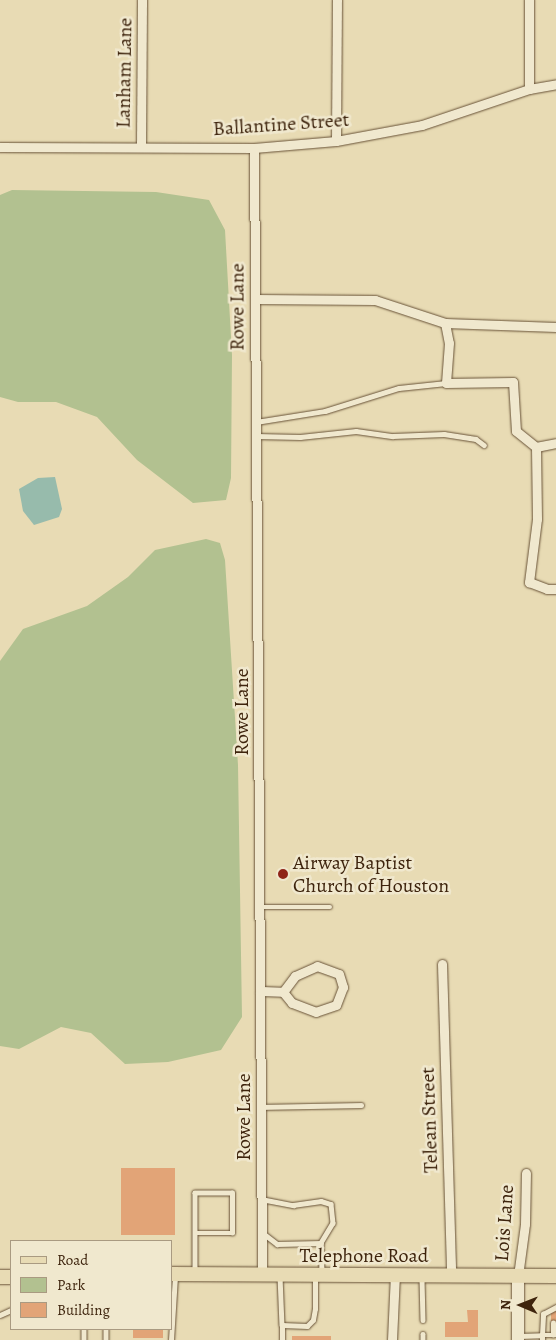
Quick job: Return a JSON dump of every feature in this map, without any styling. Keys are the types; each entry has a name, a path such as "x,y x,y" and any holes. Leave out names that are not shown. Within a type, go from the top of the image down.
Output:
{"main road":[{"name":"Telephone Road","path":"173,1274 319,1275 395,1273 556,1276"},
{"path":"518,1276 518,1338"}],"street":[{"name":"Lanham Lane","path":"141,146 142,0"},
{"path":"336,141 337,0"},
{"path":"529,0 529,90"},
{"name":"Ballantine Street","path":"0,146 254,148 336,141 422,126 529,90 556,84"},
{"name":"Rowe Lane","path":"254,148 262,1275"},
{"path":"255,299 375,300 446,323 556,327"},
{"path":"446,323 449,342 446,383 513,382 516,431 536,447 556,443"},
{"path":"536,447 537,519 528,582 547,589 556,589"},
{"name":"Telean Street","path":"442,964 451,1275"},
{"path":"260,991 283,992 292,1003 316,1012 336,1005 343,987 339,974 317,966 295,976 283,992"},
{"name":"Lois Lane","path":"518,1276 525,1224 526,1173"},
{"path":"392,1340 395,1273"}],"lane":[{"path":"256,422 325,411 399,388 446,383"},
{"path":"256,436 300,437 356,431 393,436 444,434 476,439 484,445"},
{"path":"259,907 330,907"},
{"path":"260,1107 361,1105"},
{"path":"195,1233 232,1233 232,1193 195,1194 195,1233 195,1274"},
{"path":"261,1199 293,1205 322,1201 331,1204 333,1223 322,1244 313,1320 307,1326 282,1325"},
{"path":"261,1231 277,1244 322,1244"},
{"path":"172,1340 173,1274"},
{"path":"422,1274 423,1320"},
{"path":"280,1275 282,1340"},
{"path":"542,1338 543,1314 554,1308"},
{"path":"518,1338 542,1338 554,1335 553,1323"}],"green space":[{"path":"12,190 156,192 209,200 225,230 232,355 231,478 226,500 193,503 137,460 97,417 56,402 18,402 0,397 0,195"},
{"path":"206,539 220,543 225,560 238,765 242,1017 221,1050 168,1062 125,1064 91,1033 61,1027 19,1049 0,1046 0,661 23,629 87,606 128,577 155,550"}],"shaded area":[{"path":"55,477 62,509 59,517 34,525 23,511 19,489 38,478"}],"building":[{"path":"121,1168 175,1168 175,1235 121,1235"},
{"path":"467,1310 478,1310 478,1337 445,1337 445,1322 468,1322"},
{"path":"551,1311 556,1311 556,1323 551,1323"},
{"path":"133,1330 163,1330 163,1338 133,1338"},
{"path":"292,1336 331,1336 331,1340 292,1340"}],"place":[{"name":"Airway Baptist Church of Houston","path":"283,874"}]}
